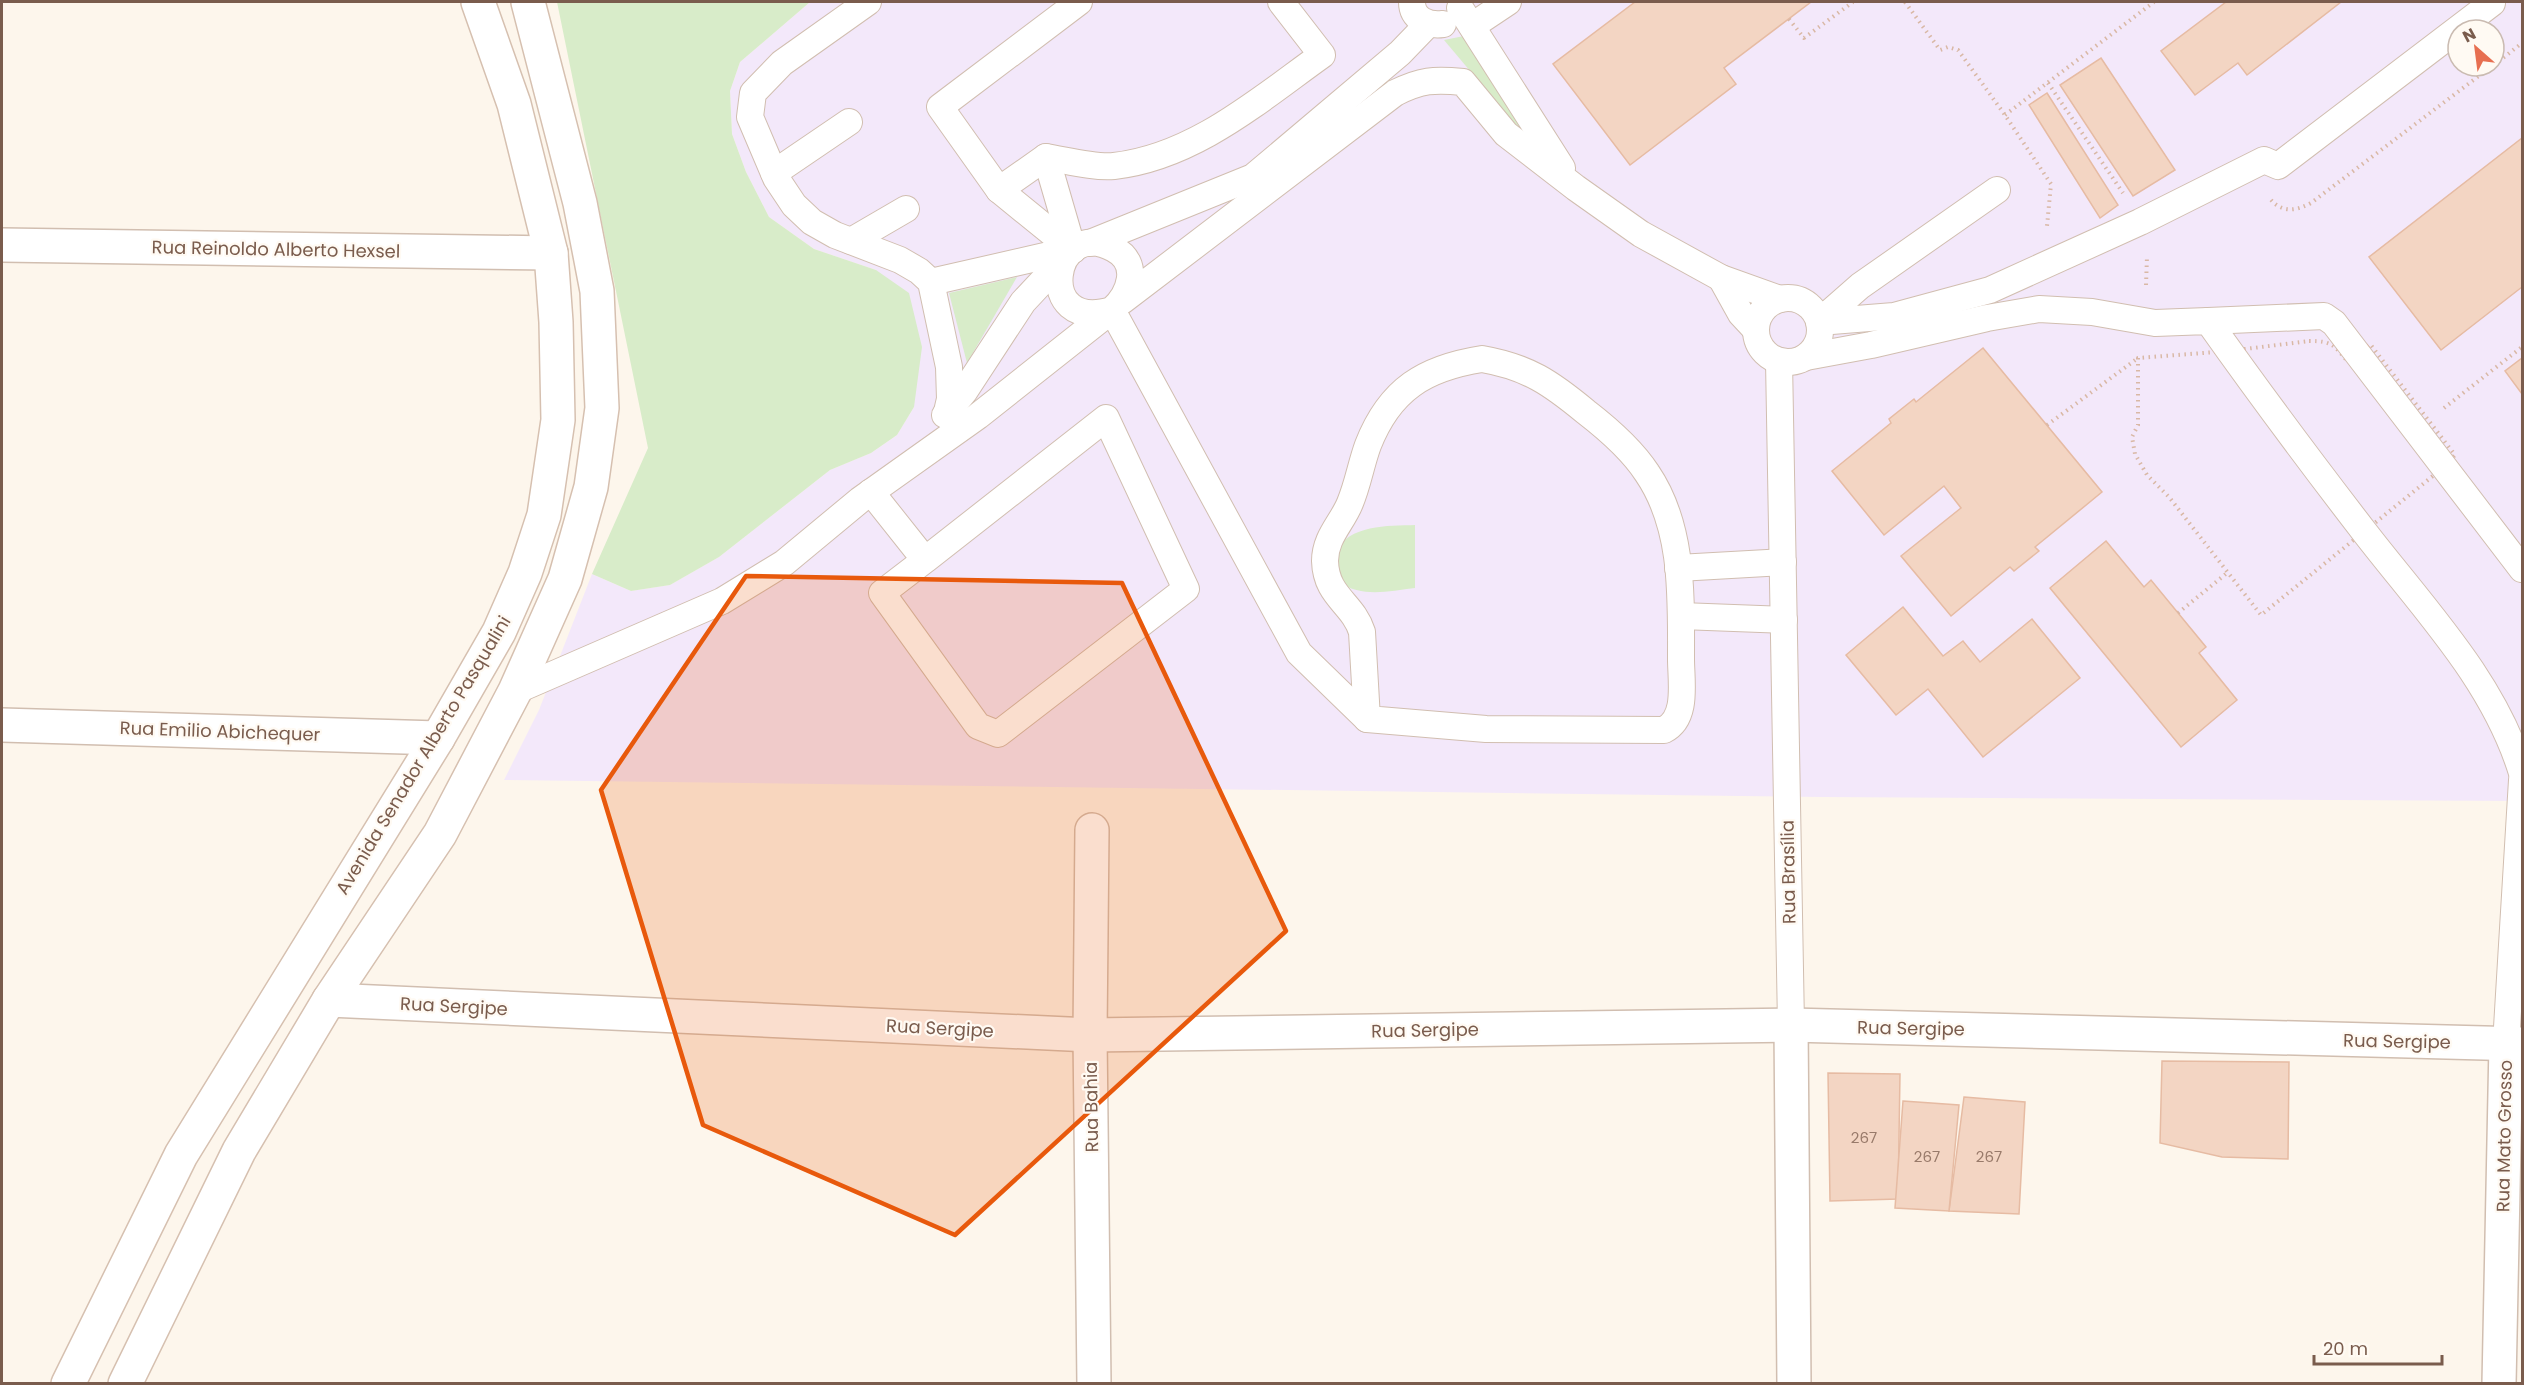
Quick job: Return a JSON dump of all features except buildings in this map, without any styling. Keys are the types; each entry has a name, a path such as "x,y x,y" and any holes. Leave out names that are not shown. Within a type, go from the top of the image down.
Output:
{"street":[{"name":"Avenida Senador Alberto Pasqualini","path":"68,1383 181,1155 438,738 499,632 525,573 543,515 558,420 556,322 551,253 514,104 478,2"},
{"path":"125,1383 239,1151 329,1000 440,834 515,691 565,579 591,487 602,408 597,291 580,203 528,2"},
{"name":"Rua Reinoldo Alberto Hexsel","path":"2,245 551,253"},
{"name":"Rua Emilio Abichequer","path":"2,725 438,738"},
{"name":"Rua Bahia","path":"1092,830 1090,1035 1094,1383"},
{"name":"Rua Sergipe","path":"329,1000 1090,1035 1791,1025 2514,1044"},
{"name":"Rua Brasília","path":"1791,1025 1794,1383"},
{"name":"Rua Mato Grosso","path":"2499,1383 2514,1044"}],"lane":[{"path":"867,2 782,63 753,93 750,117 774,173 794,205 812,222 851,241 900,260 919,271 931,282 949,367 948,412"},
{"path":"1076,250 999,190 940,107 1079,2"},
{"path":"999,190 1046,157 1111,166 1150,160 1210,134 1322,55 1281,2"},
{"path":"894,474 948,412 976,375 1023,302 1076,250 1253,177 1401,53 1415,8 1441,25 1464,12 1508,2"},
{"path":"1819,322 1894,316 1990,290 2140,222 2264,160 2278,166 2492,3"},
{"path":"1464,12 1531,123 1576,188"},
{"path":"515,691 722,601 784,563 894,474 978,416 1117,305 1395,93 1415,83 1436,79 1463,82 1506,134 1641,234 1720,278 1780,299 1801,300 1809,306 1819,322 1819,341 1806,357"},
{"path":"774,173 849,122"},
{"path":"1046,157 1076,250"},
{"path":"1819,322 1860,286 1997,190"},
{"path":"851,241 906,209"},
{"path":"931,282 1076,250 1104,244 1123,255 1130,274 1129,288 1117,305 1098,314 1084,313 1072,307 1062,296 1058,283 1059,269 1076,250"},
{"path":"1720,278 1742,314 1755,329"},
{"path":"1780,299 1762,310 1755,329 1757,340 1769,357 1788,362 1987,318 2039,309 2092,312 2155,323 2324,316 2334,323 2523,569"},
{"path":"1117,305 1299,653 1367,718 1486,729 1664,730 1675,722 1681,702 1681,616 1678,568 1673,533 1662,500 1647,472 1608,430 1565,394 1541,378 1509,363 1482,358 1458,362 1418,378 1399,395 1381,418 1368,446 1350,504 1329,538 1326,549 1325,562 1333,589 1337,597 1358,620 1362,632 1367,718"},
{"path":"2208,321 2364,532 2467,662 2521,761"},
{"name":"Rua Brasília","path":"1779,361 1791,1025"},
{"path":"1106,418 1186,589 998,734 978,726 882,593 925,560 1106,418"},
{"path":"871,492 925,560"},
{"path":"1678,568 1783,562"},
{"path":"1681,616 1784,620"},
{"name":"Rua Mato Grosso","path":"2514,1044 2523,780"}],"path":[{"path":"1789,19 1804,38 1853,2"},
{"path":"1905,2 1940,50 1948,47 1958,50 2051,184 2046,235"},
{"path":"2005,115 2154,2"},
{"path":"2506,55 2523,43"},
{"path":"2250,167 2273,203 2288,210 2299,209 2311,203 2476,78"},
{"path":"2309,341 2327,341 2348,362 2370,344 2455,455 2444,467 2261,615 2169,497 2146,476 2135,454 2132,437 2138,424 2138,358 2229,351 2309,341"},
{"path":"2438,412 2523,347"},
{"path":"2178,613 2226,573"}],"highlighted area":[{"path":"746,576 1122,583 1286,931 955,1235 703,1125 601,790"}],"shaded area":[{"path":"810,2 2522,2 2522,801 1823,797 504,780 539,710 592,574 631,591 670,585 719,557 830,470 871,453 897,435 914,407 876,270 814,249 769,217 746,172 732,134 730,91 740,62"}],"green space":[{"path":"557,2 810,2 740,62 730,91 732,134 746,172 769,217 814,249 876,270 909,293 922,347 914,407 897,435 871,453 830,470 719,557 670,585 631,591 592,574 648,448"},
{"path":"1469,35 1524,135 1444,40"},
{"path":"1017,277 967,363 949,293"},
{"path":"1415,525 1415,588 1366,592 1339,582 1334,553 1349,537 1370,528"}]}
